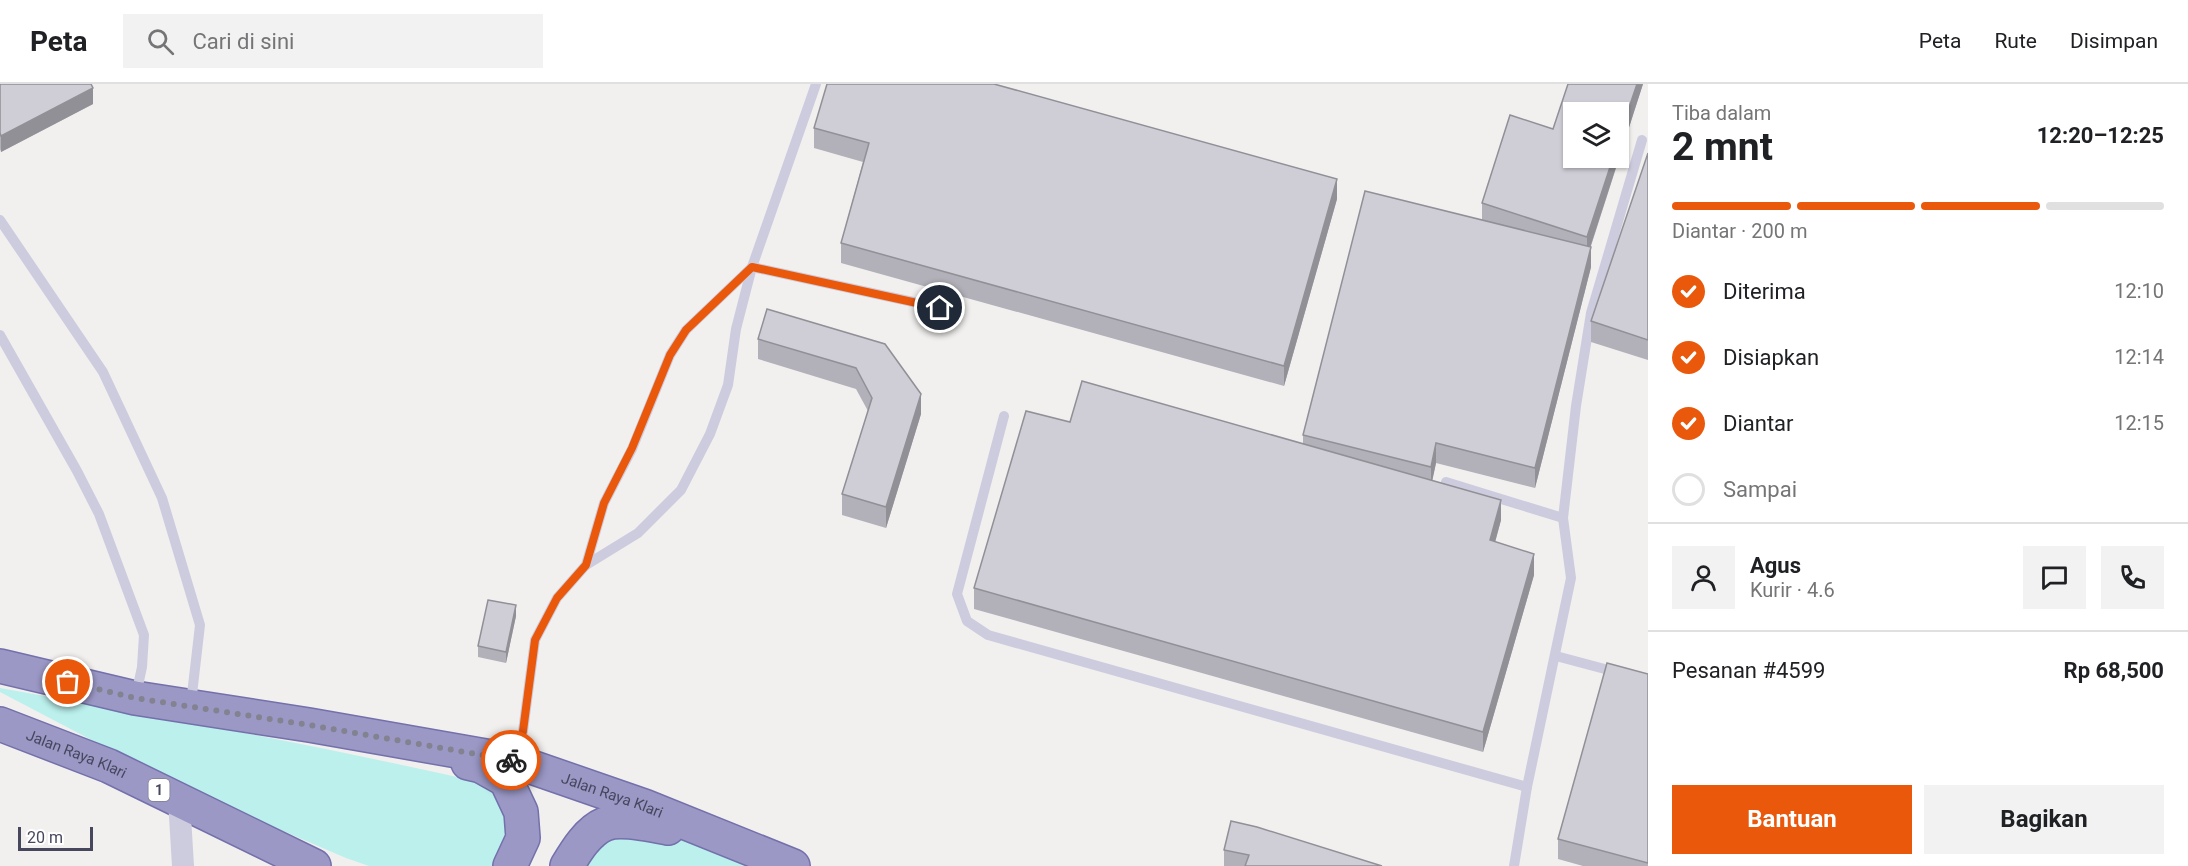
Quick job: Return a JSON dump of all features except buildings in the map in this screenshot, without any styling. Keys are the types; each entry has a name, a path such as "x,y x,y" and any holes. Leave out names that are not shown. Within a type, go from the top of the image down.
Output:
{"highway":[{"name":"Jalan Raya Klari","path":"0,666 135,698 309,725 514,761 644,806 793,866"},
{"name":"Jalan Raya Klari","path":"0,724 109,766 314,866"},
{"path":"309,725 481,766 506,780 521,812 523,838 510,866"},
{"path":"567,866 581,842 606,824 636,822 723,838"}],"street":[{"path":"179,800 183,866"}],"lane":[{"path":"514,761 523,731 535,640 557,598 586,565 638,533 681,490 710,434 728,385 736,329 752,267 816,84"},
{"path":"1515,866 1527,787 1571,578 1563,518 1576,406 1591,313 1642,140"},
{"path":"0,220 103,372 162,498 200,625 191,706"},
{"path":"752,267 940,308"},
{"path":"586,565 604,503 632,448 670,355 686,330 752,267"},
{"path":"0,336 99,514 144,635 142,667 135,698"},
{"path":"1004,416 957,594 967,621 988,634 1527,787"},
{"path":"1446,482 1563,518"},
{"path":"1556,656 1625,674"}],"shaded area":[{"path":"0,688 366,757 488,784 500,791 515,827 496,866 369,866 185,789 0,692"},
{"path":"661,831 760,866 579,866 609,836"}],"way so far":[{"path":"68,682 135,698 511,760"}],"route":[{"path":"511,760 514,761 523,731 535,640 557,598 586,565 604,503 632,448 670,355 686,330 752,267 940,308"}]}
